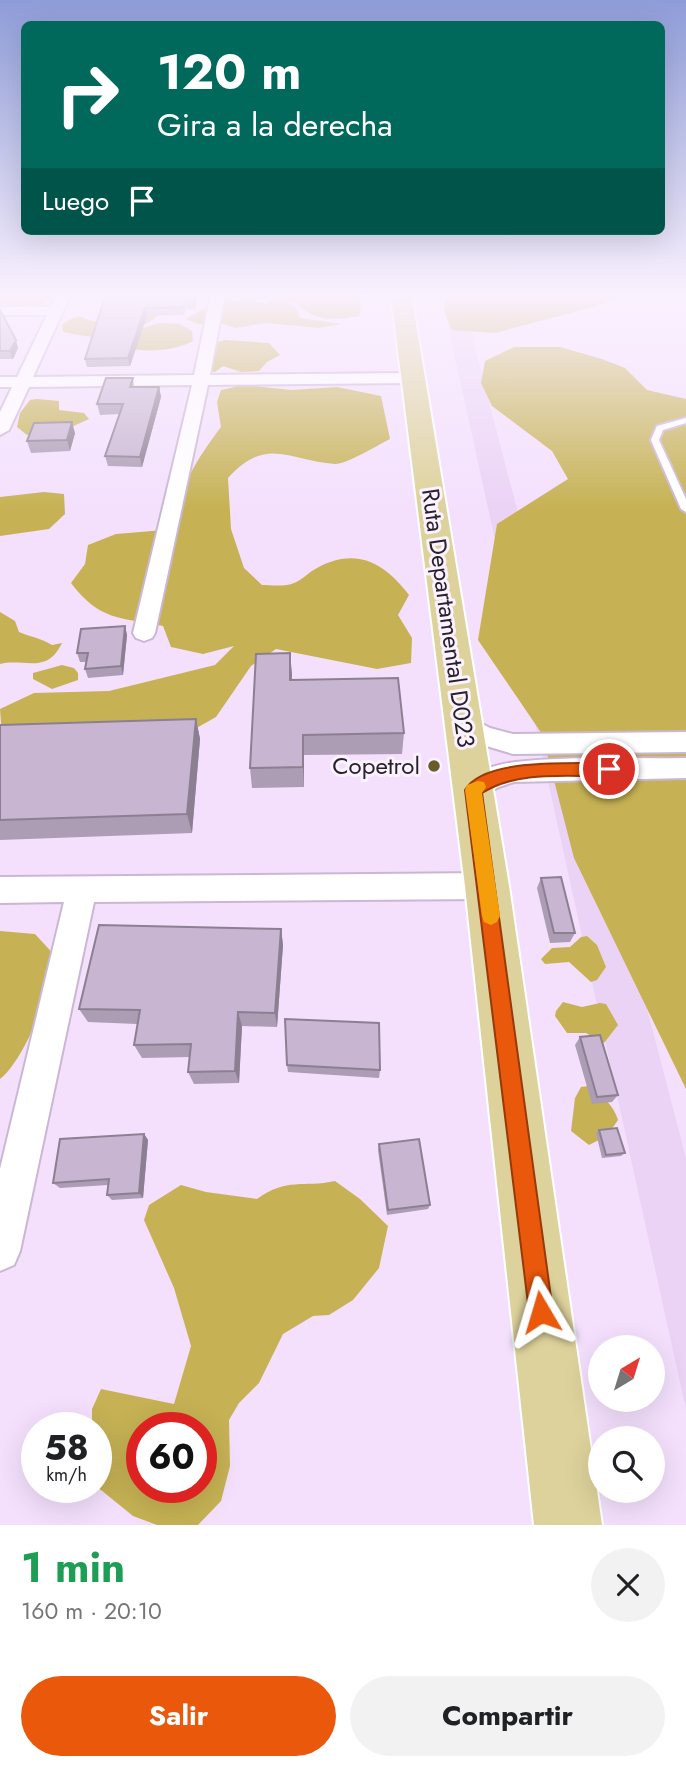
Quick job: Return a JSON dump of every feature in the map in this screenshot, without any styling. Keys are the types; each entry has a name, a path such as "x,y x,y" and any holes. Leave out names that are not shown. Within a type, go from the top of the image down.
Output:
{"main road":[{"name":"Ruta Departamental D023","path":"410,365 487,886 568,1525"}],"street":[{"path":"0,430 32,365"},
{"path":"144,633 204,365"},
{"path":"0,382 412,378"},
{"path":"463,723 482,735 513,744 686,742"},
{"path":"473,790 490,779 514,772 686,768"},
{"path":"0,890 487,886"},
{"path":"0,1251 82,890"}],"lane":[{"path":"686,420 660,428 655,440 686,509"}],"shaded area":[{"path":"210,365 264,365 259,371 241,372 223,366 215,372 211,371"},
{"path":"457,365 480,365 686,1158 686,1410"},
{"path":"484,365 618,365 625,368 647,390 686,399 686,1089 574,858 542,734 478,640 497,524 568,479 552,451 492,406 481,383"},
{"path":"244,385 291,390 337,387 381,396 390,439 362,454 335,464 267,454 242,465 228,478 231,529 244,568 262,585 291,584 317,568 344,559 368,561 390,574 409,595 398,615 412,638 411,663 377,669 276,649 251,666 216,717 184,735 2,736 0,709 34,693 109,691 215,665 234,646 203,654 171,647 163,626 101,611 71,583 85,564 88,545 116,534 176,529 180,500 190,474 221,427 217,402 221,390"},
{"path":"30,400 59,401 59,410 84,413 89,419 67,429 27,435 17,427 20,413"},
{"path":"44,492 64,494 65,514 49,529 0,536 0,497"},
{"path":"0,612 15,621 19,632 52,645 62,643 56,653 42,662 0,664"},
{"path":"62,665 74,668 78,673 78,680 52,689 33,679 33,673"},
{"path":"0,931 35,934 59,960 27,1042 0,1079"},
{"path":"587,936 597,945 606,967 597,980 591,982 569,962 545,964 541,959 552,948 570,947 581,937"},
{"path":"563,1002 582,1007 606,1004 618,1025 604,1043 586,1033 567,1033 555,1016"},
{"path":"588,1086 606,1100 618,1120 607,1136 589,1145 571,1131 575,1098 581,1087"},
{"path":"335,1181 360,1199 388,1226 379,1268 353,1300 329,1315 313,1316 283,1334 259,1383 239,1403 229,1420 230,1466 221,1501 198,1525 157,1525 133,1516 112,1499 112,1412 92,1412 92,1409 101,1389 174,1404 191,1346 174,1288 144,1220 149,1205 181,1185 206,1192 257,1199 286,1185"}],"building":[{"path":"106,378 133,378 130,387 159,387 140,457 105,456 123,404 97,404"},
{"path":"72,422 67,440 27,441 34,423"},
{"path":"125,626 121,666 85,669 88,653 77,653 81,629"},
{"path":"290,653 290,680 398,678 404,733 303,735 303,767 250,768 256,654"},
{"path":"196,719 187,814 0,820 0,725"},
{"path":"561,877 575,933 554,933 541,878"},
{"path":"99,925 281,929 275,1013 238,1012 235,1071 188,1072 191,1044 134,1045 140,1010 79,1009"},
{"path":"285,1019 379,1023 380,1070 287,1065"},
{"path":"600,1035 618,1095 597,1097 580,1037"},
{"path":"617,1128 625,1153 606,1155 599,1130"},
{"path":"144,1134 139,1193 107,1195 109,1179 53,1183 60,1139"},
{"path":"419,1139 430,1205 388,1210 379,1144"}],"slow traffic":[{"path":"478,787 473,790 491,916"}],"place":[{"name":"Copetrol","path":"434,766"}],"route":[{"path":"541,1312 473,790 490,779 514,772 609,769"}]}
